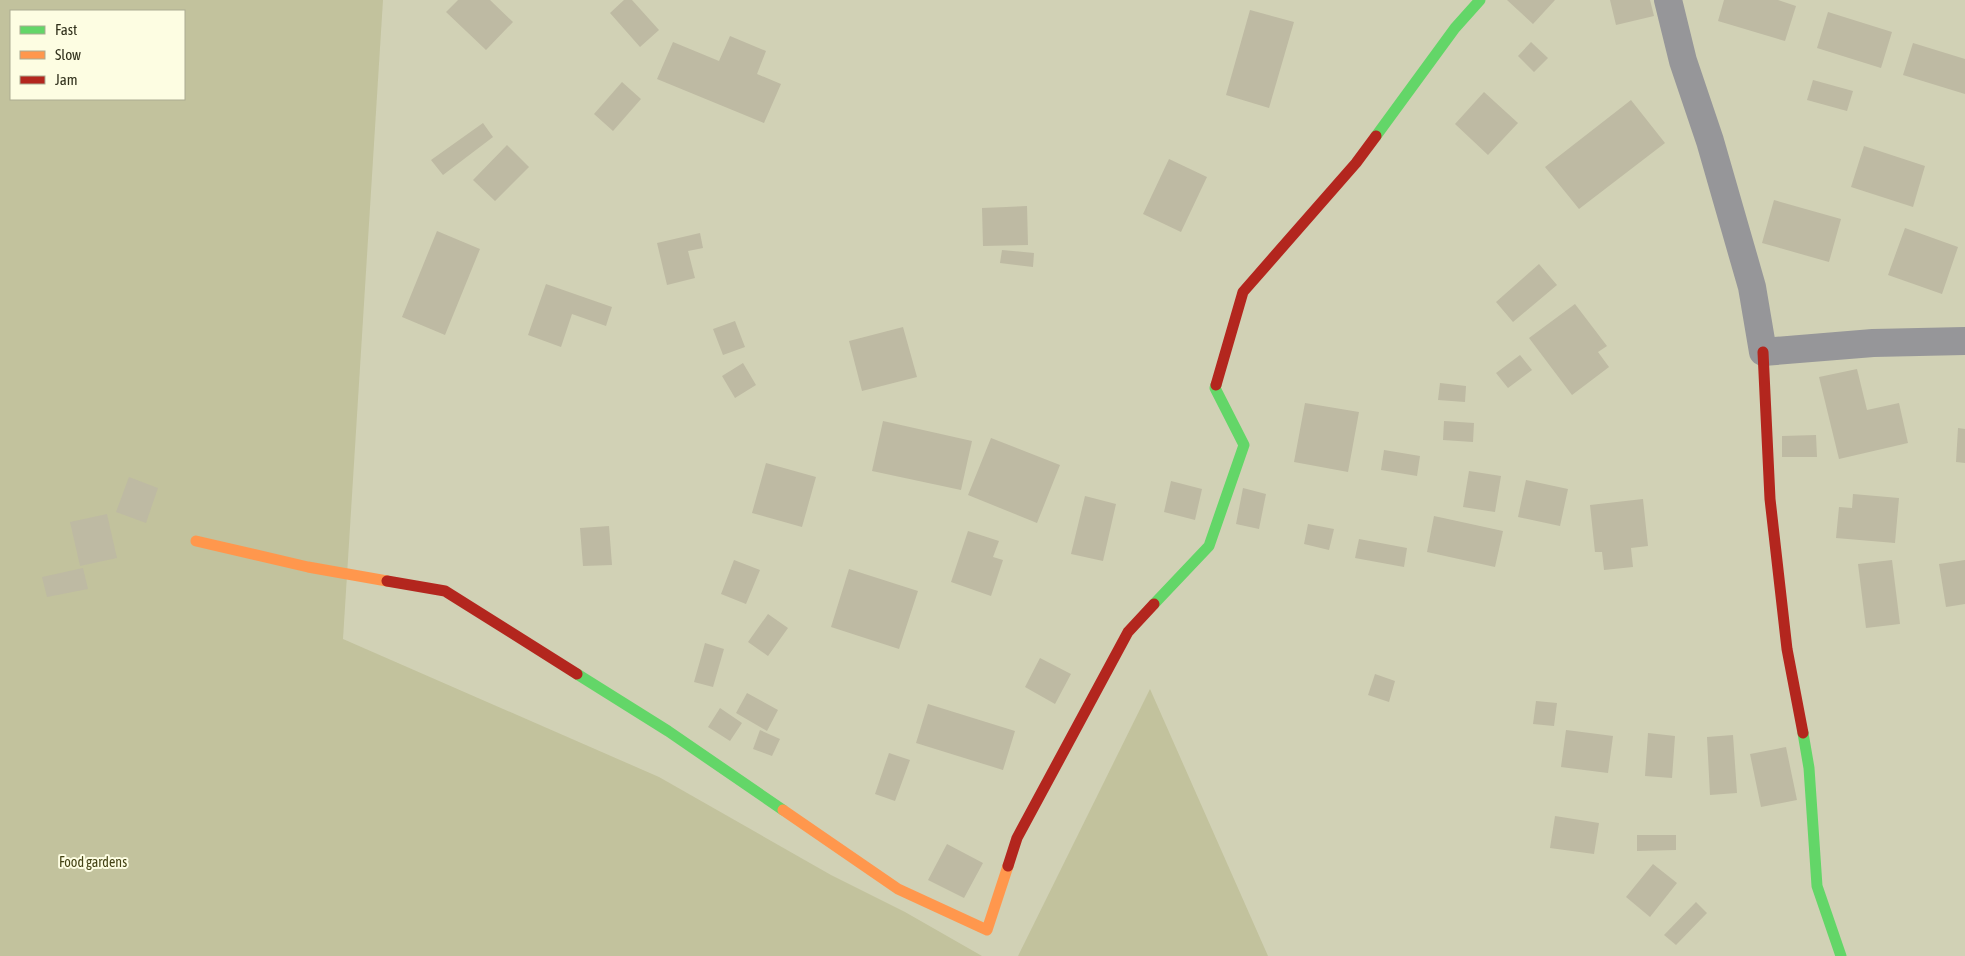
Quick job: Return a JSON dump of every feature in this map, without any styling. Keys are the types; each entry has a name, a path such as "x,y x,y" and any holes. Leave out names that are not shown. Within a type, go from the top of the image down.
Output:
{"street":[{"path":"196,541 308,567 445,591 668,731 898,889 987,930 1017,838 1128,632 1209,546 1244,445 1215,388 1243,292 1356,163 1455,28 1480,0"},
{"path":"1668,0 1683,61 1710,141 1752,287 1763,352 1770,499 1787,649 1809,768 1817,886 1841,956"},
{"path":"1763,352 1873,343 1965,341"}],"green space":[{"name":"Food gardens","path":"0,0 383,0 343,639 659,777 831,875 905,912 982,956 0,956"},
{"path":"1150,689 1268,956 1018,956"}],"building":[{"path":"458,0 490,0 513,22 486,50 446,12"},
{"path":"624,0 632,0 659,30 640,47 610,13"},
{"path":"1507,0 1555,0 1533,24"},
{"path":"1610,0 1650,0 1654,16 1616,25"},
{"path":"1724,0 1778,0 1796,6 1785,41 1718,21"},
{"path":"1250,10 1294,22 1269,108 1226,95"},
{"path":"1828,12 1892,32 1881,68 1817,48"},
{"path":"730,36 766,51 757,74 781,84 764,123 657,79 673,42 719,61"},
{"path":"1531,42 1548,58 1534,72 1518,56"},
{"path":"1913,43 1965,59 1965,94 1903,75"},
{"path":"1813,80 1853,91 1847,111 1807,100"},
{"path":"622,82 641,99 613,131 594,114"},
{"path":"1484,92 1518,123 1488,155 1455,124"},
{"path":"1631,100 1665,143 1579,209 1545,167"},
{"path":"483,123 493,137 443,175 431,160"},
{"path":"507,145 529,167 495,201 473,180"},
{"path":"1864,146 1925,166 1913,207 1851,187"},
{"path":"1169,159 1207,177 1181,232 1143,214"},
{"path":"1774,200 1841,219 1829,262 1762,243"},
{"path":"1027,206 1028,245 983,246 982,208"},
{"path":"1905,228 1958,247 1942,294 1888,275"},
{"path":"437,231 480,249 445,335 402,317"},
{"path":"700,233 703,248 688,251 695,278 667,285 657,243"},
{"path":"1002,250 1034,253 1033,267 1000,263"},
{"path":"1539,264 1557,285 1513,322 1496,302"},
{"path":"546,284 612,307 606,326 572,314 561,347 528,335"},
{"path":"1575,304 1607,346 1598,352 1609,367 1572,395 1529,338"},
{"path":"735,321 745,347 723,355 713,329"},
{"path":"903,327 917,377 862,391 849,341"},
{"path":"1520,355 1532,370 1508,388 1496,373"},
{"path":"743,363 756,385 735,398 722,376"},
{"path":"1857,369 1867,410 1899,403 1908,443 1839,459 1819,377"},
{"path":"1440,383 1466,386 1465,402 1438,400"},
{"path":"1305,403 1359,412 1348,472 1294,462"},
{"path":"883,421 972,441 961,490 872,471"},
{"path":"1444,421 1474,423 1473,442 1443,440"},
{"path":"1958,428 1965,429 1965,463 1956,462"},
{"path":"1816,435 1817,457 1782,457 1782,436"},
{"path":"991,438 1060,465 1037,523 968,495"},
{"path":"1384,450 1420,456 1417,476 1381,470"},
{"path":"766,463 816,477 802,527 752,513"},
{"path":"1469,471 1501,476 1495,512 1463,507"},
{"path":"129,477 158,488 146,523 116,512"},
{"path":"1526,480 1568,489 1560,526 1518,517"},
{"path":"1171,481 1202,489 1195,520 1164,512"},
{"path":"1243,488 1266,494 1259,529 1236,524"},
{"path":"1853,494 1899,498 1895,543 1836,538 1839,507 1852,508"},
{"path":"1085,496 1116,504 1103,561 1071,554"},
{"path":"1643,499 1648,546 1631,548 1633,567 1604,570 1602,552 1595,552 1590,505"},
{"path":"107,514 117,558 80,566 70,522"},
{"path":"1434,516 1503,531 1495,567 1427,552"},
{"path":"1308,524 1334,529 1329,550 1304,544"},
{"path":"609,526 612,565 583,566 580,528"},
{"path":"968,531 999,541 993,557 1003,560 991,596 951,582"},
{"path":"1359,539 1407,548 1404,567 1355,558"},
{"path":"734,560 760,570 746,604 721,594"},
{"path":"1892,560 1900,624 1866,628 1858,564"},
{"path":"1965,560 1965,604 1946,607 1939,564"},
{"path":"83,568 88,589 47,597 42,577"},
{"path":"849,569 918,591 899,649 831,627"},
{"path":"768,614 788,628 768,656 748,642"},
{"path":"705,643 724,649 713,687 694,682"},
{"path":"1040,658 1071,674 1055,704 1025,687"},
{"path":"1375,674 1395,681 1389,702 1368,695"},
{"path":"747,693 778,710 767,731 736,713"},
{"path":"1536,701 1557,703 1554,726 1533,724"},
{"path":"928,704 1015,731 1003,770 916,743"},
{"path":"720,708 742,723 730,741 708,727"},
{"path":"760,730 780,739 772,756 753,749"},
{"path":"1566,730 1613,736 1608,773 1561,767"},
{"path":"1648,733 1675,736 1672,778 1645,776"},
{"path":"1733,735 1737,793 1710,795 1707,737"},
{"path":"1786,747 1797,800 1761,807 1750,754"},
{"path":"889,753 910,760 895,801 875,794"},
{"path":"1555,816 1599,823 1594,854 1550,848"},
{"path":"1637,835 1676,835 1676,850 1637,851"},
{"path":"947,844 983,863 964,898 928,880"},
{"path":"1653,864 1677,883 1650,917 1626,897"},
{"path":"1696,902 1707,913 1676,945 1664,935"}],"traffic: fast":[{"path":"1376,136 1455,28 1480,0"},
{"path":"1154,604 1209,546 1244,445 1215,388 1216,385"},
{"path":"577,674 668,731 783,810"},
{"path":"1803,733 1809,768 1817,886 1841,956"}],"traffic: slow":[{"path":"196,541 308,567 387,581"},
{"path":"783,810 898,889 987,930 1008,866"}],"traffic: jam":[{"path":"1216,385 1243,292 1356,163 1376,136"},
{"path":"1763,352 1770,499 1787,649 1803,733"},
{"path":"387,581 445,591 577,674"},
{"path":"1008,866 1017,838 1128,632 1154,604"}]}
